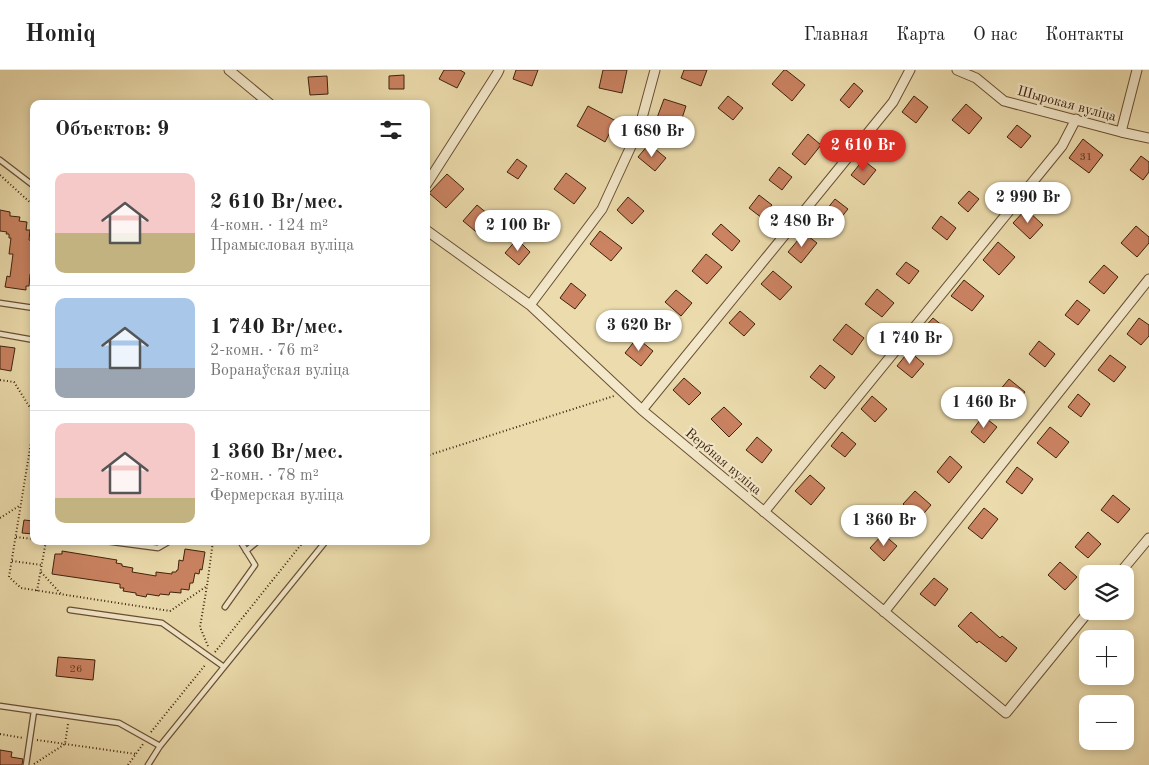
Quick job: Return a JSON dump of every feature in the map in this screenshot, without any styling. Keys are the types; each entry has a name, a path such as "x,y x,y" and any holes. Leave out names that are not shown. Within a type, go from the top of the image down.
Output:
{"street":[{"path":"229,70 265,100"},
{"path":"430,179 499,70"},
{"path":"530,305 602,209 639,128 655,70"},
{"path":"642,410 893,102 910,70"},
{"name":"Шырокая вуліца","path":"957,70 977,74 1004,101 1149,138"},
{"path":"1121,132 1137,70"},
{"path":"764,512 1062,146 1076,120"},
{"name":"Вербная вуліца","path":"430,233 530,305 642,410 1006,713 1082,620"},
{"path":"884,612 1149,279"},
{"path":"1126,565 1149,538"}],"lane":[{"path":"0,160 30,183"},
{"path":"0,302 30,307"},
{"path":"0,334 30,339"},
{"path":"135,545 158,548 163,545"},
{"path":"225,607 255,565 242,545"},
{"path":"246,551 253,545"},
{"path":"148,765 160,746 323,545"},
{"path":"70,610 162,623 224,667"},
{"path":"0,706 119,723 160,746"},
{"path":"26,765 34,711"}],"path":[{"path":"0,175 2,179 30,203"},
{"path":"0,380 14,382 30,408"},
{"path":"430,455 623,393"},
{"path":"30,447 9,577 21,588 170,612 207,586"},
{"path":"0,518 20,505"},
{"path":"16,537 30,539"},
{"path":"37,591 45,545"},
{"path":"212,545 200,627 210,649 214,653"},
{"path":"12,561 42,565"},
{"path":"41,572 62,595"},
{"path":"33,765 65,744 69,716"},
{"path":"0,734 136,754"}],"building":[{"path":"444,70 460,70 465,73 457,88 439,79"},
{"path":"516,70 538,70 532,86 513,79"},
{"path":"603,70 627,70 622,93 599,88"},
{"path":"684,70 707,70 701,86 681,78"},
{"path":"784,70 805,85 792,101 772,84"},
{"path":"404,75 404,89 389,89 389,76"},
{"path":"327,76 328,94 310,95 308,77"},
{"path":"854,83 863,91 849,108 840,100"},
{"path":"728,96 743,108 733,120 718,108"},
{"path":"914,96 928,107 916,123 902,112"},
{"path":"664,99 686,106 677,134 654,126"},
{"path":"966,104 982,118 969,134 952,120"},
{"path":"588,106 616,121 605,142 577,126"},
{"path":"1017,125 1031,136 1021,148 1007,137"},
{"path":"808,134 821,145 805,165 792,154"},
{"path":"1083,139 1103,155 1089,173 1069,158"},
{"path":"649,144 666,158 655,171 638,157"},
{"path":"1141,156 1149,162 1149,172 1143,180 1130,170"},
{"path":"517,159 527,166 518,179 507,172"},
{"path":"863,160 876,170 864,185 851,175"},
{"path":"779,167 792,177 782,190 769,180"},
{"path":"566,173 586,188 574,204 554,189"},
{"path":"447,174 464,189 446,208 430,192"},
{"path":"969,191 979,199 968,212 958,203"},
{"path":"759,195 772,205 762,218 749,208"},
{"path":"628,197 644,211 632,224 617,210"},
{"path":"835,199 848,209 836,224 823,214"},
{"path":"477,205 494,219 480,235 463,221"},
{"path":"1026,209 1043,225 1030,239 1013,223"},
{"path":"0,210 10,212 10,216 20,217 19,221 27,222 26,230 30,230 30,274 29,286 26,286 26,290 5,287 7,276 10,277 13,254 9,254 11,238 9,238 9,234 0,231"},
{"path":"941,216 956,228 947,240 932,228"},
{"path":"721,224 740,241 732,251 712,234"},
{"path":"1136,226 1149,237 1149,243 1137,257 1121,243"},
{"path":"600,231 622,248 611,261 590,244"},
{"path":"804,233 817,243 801,263 788,252"},
{"path":"517,239 530,252 519,265 505,253"},
{"path":"998,242 1015,257 999,275 983,260"},
{"path":"706,254 722,267 707,284 692,271"},
{"path":"906,262 919,271 909,284 896,274"},
{"path":"1104,265 1118,277 1104,294 1089,282"},
{"path":"773,271 792,287 780,300 761,284"},
{"path":"964,280 984,296 972,311 951,296"},
{"path":"571,283 586,295 575,309 560,298"},
{"path":"877,289 894,303 882,317 865,304"},
{"path":"676,290 692,303 681,316 665,302"},
{"path":"1077,300 1090,310 1078,325 1065,315"},
{"path":"740,311 755,324 744,336 729,323"},
{"path":"933,318 949,331 938,344 922,330"},
{"path":"1139,318 1149,325 1149,336 1141,345 1127,334"},
{"path":"846,324 864,338 852,355 833,340"},
{"path":"637,338 653,351 641,366 625,353"},
{"path":"1039,341 1055,354 1045,367 1029,354"},
{"path":"0,346 15,348 11,371 0,369"},
{"path":"909,351 924,364 912,378 897,366"},
{"path":"1110,355 1126,367 1114,382 1098,370"},
{"path":"820,365 835,377 825,389 810,377"},
{"path":"684,378 701,393 689,405 673,390"},
{"path":"1009,379 1025,392 1010,411 994,397"},
{"path":"1078,394 1090,404 1081,417 1068,407"},
{"path":"872,396 887,409 875,422 861,409"},
{"path":"724,407 742,424 729,437 711,419"},
{"path":"983,416 997,427 984,443 971,432"},
{"path":"1050,427 1069,442 1056,458 1037,443"},
{"path":"842,432 856,444 845,457 831,446"},
{"path":"757,437 772,450 762,463 746,450"},
{"path":"950,456 962,467 949,483 937,472"},
{"path":"1017,467 1033,479 1022,494 1006,482"},
{"path":"810,475 825,488 811,505 795,491"},
{"path":"915,491 931,505 919,519 903,504"},
{"path":"1113,495 1130,509 1118,523 1101,510"},
{"path":"984,508 998,519 982,539 968,528"},
{"path":"24,520 30,521 30,534 22,533"},
{"path":"1088,532 1101,544 1088,558 1075,547"},
{"path":"883,534 897,546 884,561 870,548"},
{"path":"185,549 205,552 202,570 200,569 199,574 195,573 189,590 181,589 181,593 170,592 169,595 160,594 159,596 147,594 146,597 123,591 124,588 120,588 120,584 52,574 55,554 62,554 62,551 117,560 116,563 122,564 122,566 133,568 132,572 156,576 156,572 172,574 172,572 178,570 179,560 183,561"},
{"path":"1060,562 1077,577 1065,590 1048,575"},
{"path":"934,578 948,589 935,606 920,594"},
{"path":"971,612 1000,638 1002,636 1017,648 1006,662 979,641 977,643 958,626"},
{"path":"58,657 95,660 93,680 56,676"},
{"path":"0,750 12,752 11,757 23,759 22,765 0,765"}]}
